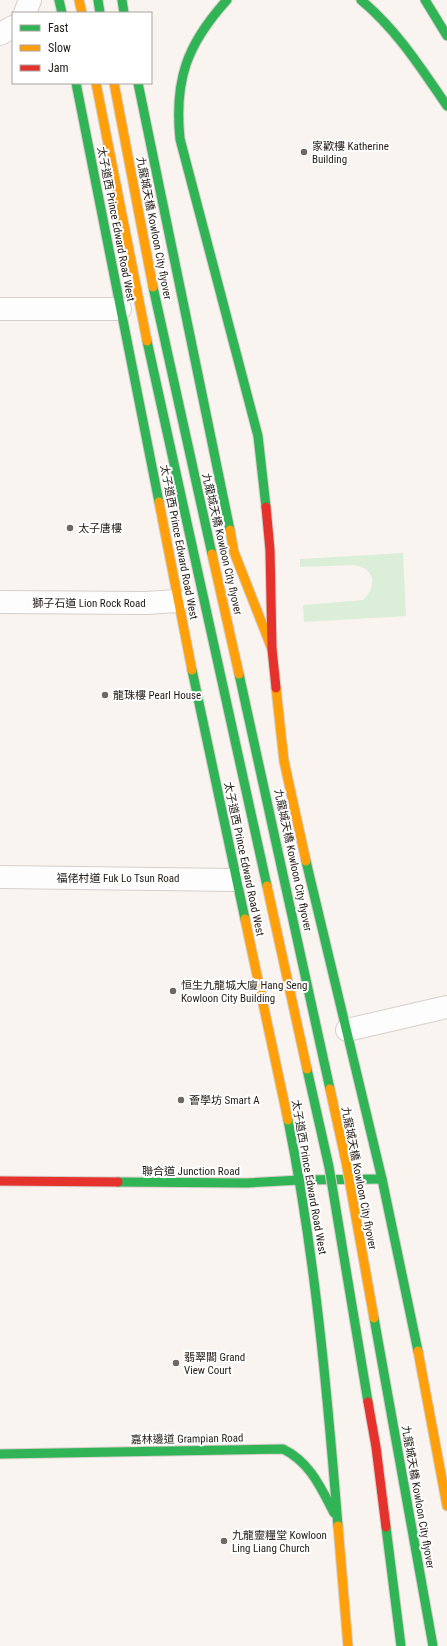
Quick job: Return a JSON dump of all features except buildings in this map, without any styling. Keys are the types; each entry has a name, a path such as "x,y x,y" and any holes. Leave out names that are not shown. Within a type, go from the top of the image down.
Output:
{"main road":[{"path":"59,0 62,12"},
{"path":"79,0 82,12"},
{"path":"98,0 100,12"},
{"path":"122,0 124,12"},
{"path":"227,0 206,24 186,60 178,100 177,120 180,139 258,436 270,550 272,649 284,761 310,881 382,1179 411,1316 447,1506"},
{"path":"361,0 387,22 402,40 447,106"},
{"path":"425,0 447,36"},
{"name":"太子道西 Prince Edward Road West","path":"76,84 205,738 280,1078 300,1180 310,1244 326,1382 348,1646"},
{"path":"96,84 139,305 329,1167 376,1447 402,1646"},
{"name":"九龍城天橋 Kowloon City flyover","path":"114,84 155,300 281,861 346,1162 433,1646"},
{"path":"138,84 234,552 272,649"},
{"name":"聯合道 Junction Road","path":"0,1182 247,1183 300,1180 382,1179"},
{"name":"嘉林邊道 Grampian Road","path":"0,1454 283,1449 293,1453 308,1468 337,1520"}],"street":[{"path":"25,12 30,0"},
{"path":"0,34 12,28"},
{"path":"0,309 120,309"},
{"name":"獅子石道 Lion Rock Road","path":"0,602 146,603 178,601"},
{"name":"福佬村道 Fuk Lo Tsun Road","path":"0,877 236,880"},
{"path":"347,1030 447,1007"}],"green space":[{"path":"403,553 406,616 304,622 303,605 363,600 371,589 372,578 366,570 354,565 300,567 300,559"}],"traffic: fast":[{"path":"59,0 62,12"},
{"path":"98,0 100,12"},
{"path":"122,0 124,12"},
{"path":"227,0 202,32 186,64 179,99 180,139 258,436 266,507"},
{"path":"361,0 386,24 408,50 447,106"},
{"path":"425,0 447,36"},
{"path":"76,84 159,502"},
{"path":"138,84 230,530"},
{"path":"153,287 212,554"},
{"path":"147,341 267,886"},
{"path":"192,670 245,919"},
{"path":"239,674 330,1089"},
{"path":"306,861 382,1179 418,1351"},
{"path":"307,1069 329,1167 368,1402"},
{"path":"288,1120 306,1221 313,1271 338,1526"},
{"path":"118,1182 247,1183 300,1180 382,1179"},
{"path":"374,1318 433,1646"},
{"path":"0,1454 283,1449 292,1454 308,1468 334,1513"},
{"path":"386,1527 401,1646"}],"traffic: slow":[{"path":"79,0 82,12"},
{"path":"96,84 147,341"},
{"path":"114,84 153,287"},
{"path":"159,502 192,670"},
{"path":"230,530 234,552 272,649"},
{"path":"212,554 239,674"},
{"path":"276,688 284,761 306,861"},
{"path":"267,886 307,1069"},
{"path":"245,919 288,1120"},
{"path":"330,1089 346,1162 374,1318"},
{"path":"418,1351 447,1506"},
{"path":"338,1526 348,1646"}],"traffic: jam":[{"path":"266,507 270,550 272,649 276,688"},
{"path":"0,1181 118,1182"},
{"path":"368,1402 376,1447 386,1527"}],"place":[{"name":"家歡樓 Katherine Building","path":"304,152"},
{"name":"太子唐樓","path":"70,528"},
{"name":"龍珠樓 Pearl House","path":"105,695"},
{"name":"恒生九龍城大廈 Hang Seng Kowloon City Building","path":"173,991"},
{"name":"薈學坊 Smart A","path":"181,1100"},
{"name":"翡翠閣 Grand View Court","path":"176,1363"},
{"name":"九龍靈糧堂 Kowloon Ling Liang Church","path":"224,1541"}]}
